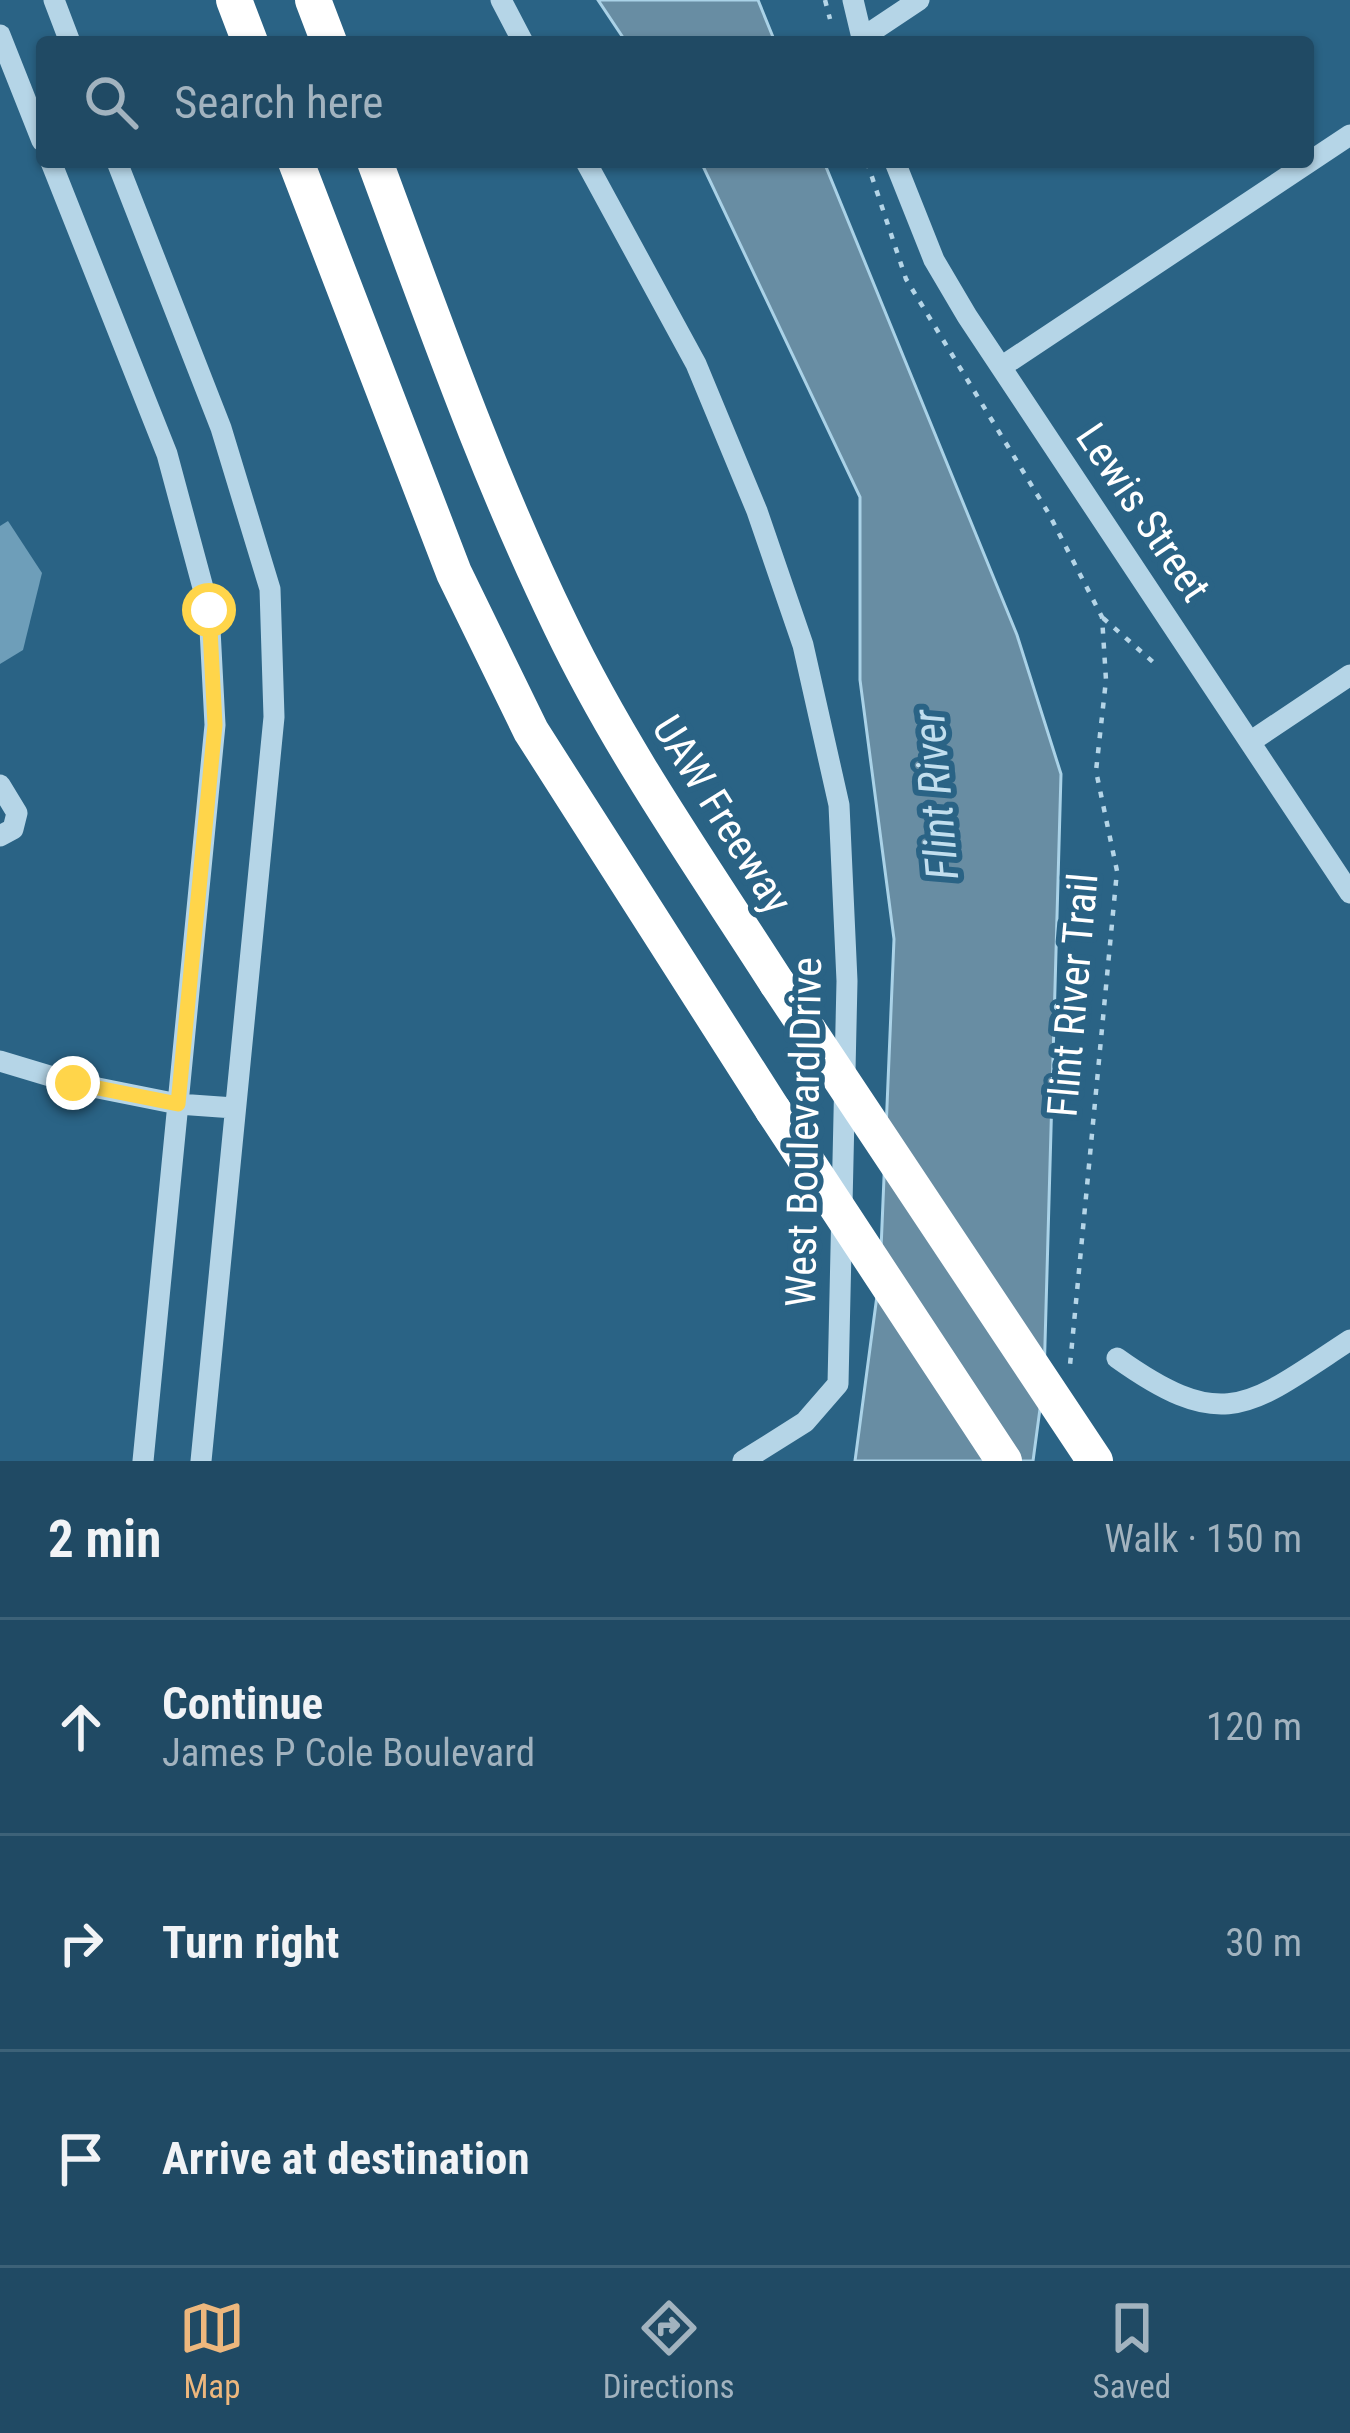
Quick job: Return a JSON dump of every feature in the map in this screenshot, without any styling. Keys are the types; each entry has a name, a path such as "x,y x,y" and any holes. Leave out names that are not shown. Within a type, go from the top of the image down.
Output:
{"highway":[{"path":"234,0 248,36"},
{"path":"313,0 327,36"},
{"path":"298,168 454,573 531,731 1004,1461"},
{"name":"UAW Freeway","path":"377,168 482,444 562,629 634,759 1095,1461"}],"street":[{"path":"54,0 68,36"},
{"path":"501,0 520,36"},
{"path":"853,0 862,36"},
{"path":"869,36 919,0"},
{"path":"0,35 36,125"},
{"path":"1314,159 1350,135"},
{"path":"53,168 167,454 209,610 215,725 143,1461"},
{"path":"119,168 221,428 270,589 274,717 202,1461"},
{"name":"West Boulevard Drive","path":"589,168 696,364 757,511 803,645 839,806 848,981 838,1384 806,1422 743,1461"},
{"name":"Lewis Street","path":"897,168 934,260 1350,892"},
{"path":"1001,367 1300,168"},
{"path":"1250,742 1350,675"},
{"path":"0,785 17,813 13,829 0,836"},
{"path":"0,1061 73,1083 178,1104 234,1108"},
{"path":"1117,1358 1197,1406 1260,1399 1350,1340"}],"path":[{"name":"Flint River Trail","path":"869,168 906,279 1049,514 1102,617 1106,680 1096,771 1117,871 1070,1378"},
{"path":"1102,617 1153,662"}],"water":[{"path":"598,0 758,0 773,36 622,36"},
{"name":"Flint River","path":"704,168 826,168 1017,635 1061,774 1044,1379 1033,1461 855,1461 880,1273 894,939 860,680 860,497"}],"building":[{"path":"8,521 42,573 23,650 0,664 0,526"}],"route":[{"path":"73,1083 178,1104 193,988 215,725 209,610"}]}
